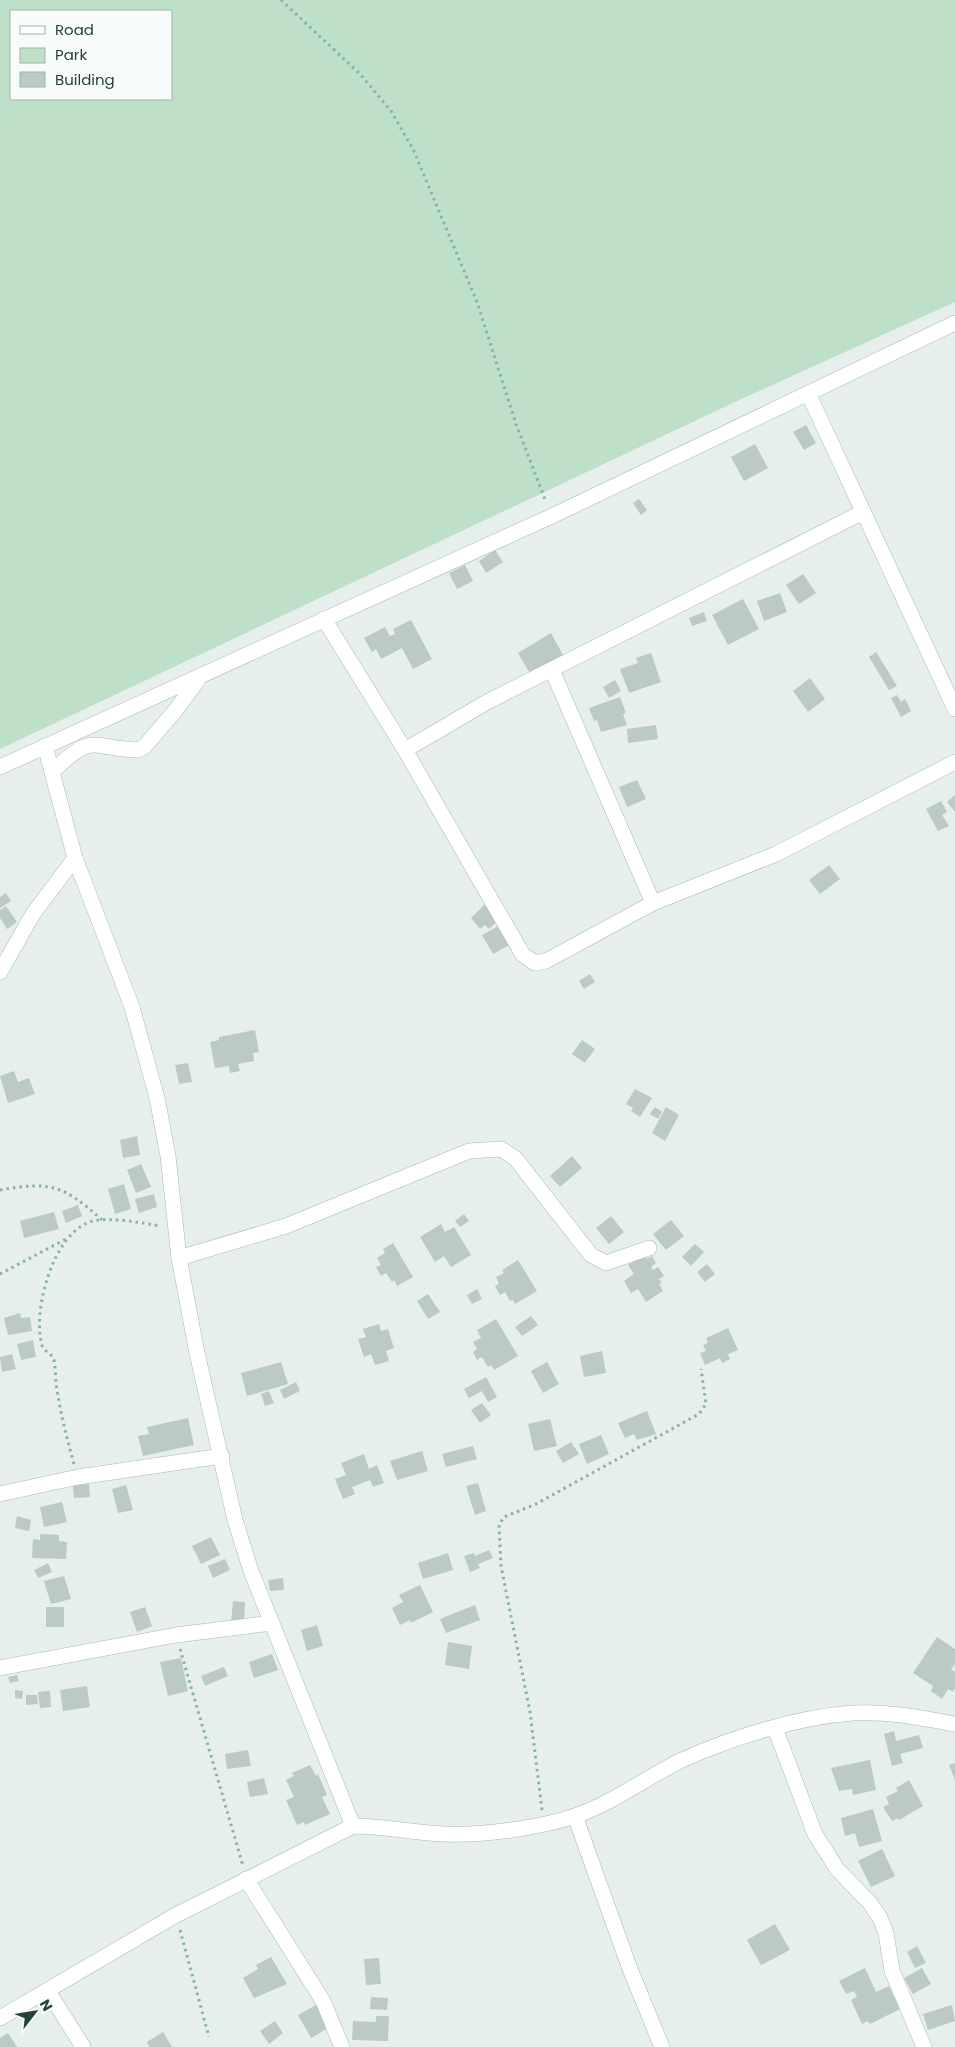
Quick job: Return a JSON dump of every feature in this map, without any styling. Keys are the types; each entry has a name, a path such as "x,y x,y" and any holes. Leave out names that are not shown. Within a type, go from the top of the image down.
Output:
{"street":[{"path":"0,767 552,516 955,323"},
{"path":"808,393 955,709"},
{"path":"405,750 487,702 863,512"},
{"path":"324,619 405,750 523,954 536,963 546,961 652,903 776,854 955,762"},
{"path":"552,670 652,903"},
{"path":"52,772 69,755 87,745 94,744 137,750 144,748 176,711 198,678"},
{"path":"45,746 75,858 129,998 158,1098 168,1156 174,1228 179,1258 197,1353 238,1528 251,1571 353,1826"},
{"path":"0,972 33,914 75,858"},
{"path":"179,1258 286,1226 470,1151 501,1149 516,1158 591,1255 606,1263 649,1248"},
{"path":"0,1494 78,1477 222,1456"},
{"path":"0,1668 176,1635 272,1622"},
{"path":"0,2018 176,1915 246,1878 353,1826 377,1826 442,1834 482,1834 575,1816 715,1746 816,1718 855,1713 908,1716 955,1724"},
{"path":"776,1728 815,1834 838,1869 870,1903 880,1918 886,1933 892,1971 924,2047"},
{"path":"575,1816 630,1969 662,2047"},
{"path":"246,1878 323,2001 342,2047"},
{"path":"48,1991 83,2047"}],"path":[{"path":"281,0 360,74 391,112 413,149 477,302 516,424 552,516"},
{"path":"0,1190 29,1185 50,1186 68,1192 102,1220"},
{"path":"78,1477 62,1423 53,1358 43,1346 41,1331 42,1301 49,1276 57,1256 76,1228 102,1220 174,1228"},
{"path":"0,1274 67,1239"},
{"path":"543,1823 530,1712 501,1566 499,1525 504,1517 536,1504 703,1411 706,1404 701,1369"},
{"path":"176,1635 246,1878"},
{"path":"176,1915 209,2037"}],"green space":[{"path":"0,0 955,0 955,302 735,402 0,749"}],"building":[{"path":"806,425 816,443 804,450 793,432"},
{"path":"755,444 768,468 744,481 731,457"},
{"path":"639,499 647,510 641,515 633,503"},
{"path":"495,550 503,562 486,573 479,561"},
{"path":"465,565 473,581 457,589 449,573"},
{"path":"803,574 816,593 799,604 786,585"},
{"path":"780,593 787,612 764,621 757,601"},
{"path":"743,599 759,629 728,645 712,615"},
{"path":"704,612 707,621 692,626 689,618"},
{"path":"411,620 432,659 413,669 402,648 381,659 376,649 372,652 364,638 385,627 390,636 395,634 393,629"},
{"path":"551,633 564,657 531,675 518,653"},
{"path":"876,652 897,686 889,690 869,657"},
{"path":"651,653 661,682 629,693 620,669 638,663 636,658"},
{"path":"810,678 825,699 808,712 793,691"},
{"path":"615,680 621,691 609,698 603,687"},
{"path":"897,695 901,702 905,699 911,711 901,717 891,698"},
{"path":"620,697 626,713 623,714 627,725 601,732 597,720 594,721 589,708"},
{"path":"656,725 658,739 628,743 627,729"},
{"path":"637,780 646,799 627,807 619,787"},
{"path":"955,795 955,812 947,802"},
{"path":"941,801 947,812 942,815 949,826 938,831 926,809"},
{"path":"829,865 840,879 820,894 809,880"},
{"path":"6,893 11,901 0,908 0,897"},
{"path":"485,904 499,920 489,929 485,925 480,929 471,918"},
{"path":"6,906 17,922 7,929 0,918 0,910"},
{"path":"500,925 511,944 493,954 482,935"},
{"path":"590,974 595,982 584,989 579,981"},
{"path":"255,1030 259,1052 253,1053 254,1061 238,1064 240,1071 230,1073 229,1066 215,1068 210,1042 219,1040 219,1037"},
{"path":"582,1040 595,1049 585,1063 572,1054"},
{"path":"188,1063 192,1082 179,1084 175,1065"},
{"path":"14,1071 18,1082 29,1078 35,1094 8,1103 0,1076"},
{"path":"635,1089 652,1098 640,1117 631,1111 633,1108 626,1104"},
{"path":"655,1107 662,1112 658,1119 650,1114"},
{"path":"666,1107 679,1115 665,1141 652,1133"},
{"path":"137,1136 140,1155 123,1158 120,1140"},
{"path":"572,1156 582,1168 560,1187 550,1176"},
{"path":"141,1164 151,1187 136,1193 127,1170"},
{"path":"124,1184 131,1209 115,1214 108,1189"},
{"path":"154,1194 157,1207 139,1213 135,1199"},
{"path":"78,1205 82,1216 66,1223 62,1211"},
{"path":"54,1212 59,1229 24,1238 20,1221"},
{"path":"464,1214 469,1221 460,1227 455,1221"},
{"path":"611,1216 624,1232 609,1244 596,1228"},
{"path":"671,1220 684,1236 666,1250 653,1234"},
{"path":"441,1224 445,1232 454,1227 471,1255 451,1267 444,1256 435,1262 420,1237"},
{"path":"393,1243 413,1277 397,1286 394,1280 392,1282 386,1273 381,1276 376,1267 381,1265 377,1258 385,1253 383,1249"},
{"path":"695,1244 704,1252 691,1266 682,1257"},
{"path":"645,1254 647,1259 652,1256 656,1263 651,1267 653,1270 658,1267 664,1276 659,1279 662,1283 659,1284 663,1291 646,1302 638,1289 631,1293 624,1281 634,1274 628,1265"},
{"path":"518,1260 537,1291 515,1304 513,1300 510,1301 505,1292 500,1295 495,1286 499,1284 496,1277 504,1273 502,1270"},
{"path":"707,1264 715,1274 705,1282 697,1272"},
{"path":"477,1289 482,1299 472,1304 467,1295"},
{"path":"428,1294 440,1312 428,1319 417,1301"},
{"path":"20,1313 21,1318 30,1317 32,1331 8,1335 4,1318"},
{"path":"531,1316 538,1325 522,1336 515,1327"},
{"path":"496,1319 518,1356 494,1370 491,1365 488,1367 482,1357 477,1360 473,1352 477,1349 473,1342 481,1338 477,1330"},
{"path":"379,1324 381,1331 388,1329 394,1348 386,1351 389,1361 375,1365 371,1354 364,1357 358,1339 366,1337 363,1329"},
{"path":"728,1328 738,1350 728,1354 730,1359 722,1363 720,1358 705,1365 700,1353 706,1351 703,1345 708,1343 706,1338"},
{"path":"33,1340 36,1357 21,1360 17,1344"},
{"path":"602,1351 606,1373 584,1377 580,1356"},
{"path":"12,1354 16,1369 2,1372 0,1357"},
{"path":"281,1362 288,1384 247,1396 241,1373"},
{"path":"547,1362 559,1384 543,1393 531,1371"},
{"path":"486,1377 497,1397 488,1402 482,1391 469,1398 464,1389"},
{"path":"296,1382 300,1391 284,1399 280,1390"},
{"path":"269,1391 274,1403 265,1406 261,1394"},
{"path":"482,1403 491,1415 480,1423 471,1410"},
{"path":"647,1411 656,1434 637,1440 634,1434 625,1438 618,1423"},
{"path":"188,1418 194,1445 143,1456 138,1436 149,1434 147,1427"},
{"path":"550,1419 557,1446 534,1451 528,1424"},
{"path":"601,1435 609,1454 587,1464 579,1444"},
{"path":"571,1442 579,1454 563,1463 556,1451"},
{"path":"473,1446 477,1459 446,1467 442,1454"},
{"path":"422,1451 428,1471 397,1480 390,1461"},
{"path":"364,1454 369,1469 377,1465 384,1483 373,1487 370,1480 352,1487 355,1494 343,1499 335,1479 346,1475 341,1463"},
{"path":"478,1483 486,1511 475,1515 466,1486"},
{"path":"89,1484 90,1497 74,1498 73,1486"},
{"path":"126,1485 133,1510 118,1513 112,1489"},
{"path":"62,1502 67,1522 44,1527 40,1507"},
{"path":"17,1516 31,1520 29,1531 15,1528"},
{"path":"40,1534 59,1535 59,1541 67,1542 66,1559 32,1558 33,1539 40,1540"},
{"path":"211,1537 220,1555 201,1564 192,1546"},
{"path":"489,1550 493,1558 478,1564 480,1568 470,1572 464,1556 474,1553 475,1556"},
{"path":"448,1553 453,1570 423,1579 418,1563"},
{"path":"225,1559 230,1570 213,1578 208,1566"},
{"path":"48,1563 52,1572 38,1578 34,1570"},
{"path":"64,1576 71,1599 51,1604 44,1581"},
{"path":"283,1578 284,1590 270,1591 268,1580"},
{"path":"420,1585 433,1612 411,1623 410,1620 400,1625 392,1608 403,1602 399,1595"},
{"path":"233,1601 245,1602 244,1624 231,1623"},
{"path":"475,1605 480,1620 446,1633 440,1619"},
{"path":"46,1607 64,1607 64,1627 46,1627"},
{"path":"145,1607 152,1626 137,1632 130,1612"},
{"path":"317,1625 323,1646 307,1651 301,1630"},
{"path":"937,1637 955,1649 955,1664 951,1669 955,1672 955,1688 953,1692 948,1689 942,1699 931,1691 933,1686 913,1673"},
{"path":"448,1642 472,1646 469,1669 445,1665"},
{"path":"272,1654 278,1670 254,1678 249,1662"},
{"path":"181,1658 188,1691 168,1696 160,1662"},
{"path":"224,1667 228,1676 205,1686 201,1676"},
{"path":"17,1675 19,1681 10,1683 8,1677"},
{"path":"87,1686 90,1707 63,1711 60,1690"},
{"path":"15,1690 23,1691 22,1699 15,1698"},
{"path":"50,1691 51,1707 40,1708 38,1692"},
{"path":"26,1695 37,1695 38,1704 26,1705"},
{"path":"894,1731 896,1741 919,1735 923,1748 900,1754 903,1763 892,1766 884,1734"},
{"path":"248,1750 251,1766 227,1769 225,1754"},
{"path":"870,1760 876,1790 853,1795 852,1789 839,1791 831,1768"},
{"path":"955,1763 955,1780 949,1765"},
{"path":"310,1765 316,1776 318,1774 327,1795 322,1797 330,1814 305,1825 304,1822 297,1825 286,1800 294,1797 286,1780 294,1776 292,1773"},
{"path":"264,1778 268,1794 250,1797 247,1782"},
{"path":"909,1780 923,1806 899,1820 898,1818 892,1821 883,1807 889,1804 886,1797 898,1791 896,1788"},
{"path":"873,1809 882,1841 859,1847 855,1833 845,1836 841,1818"},
{"path":"882,1849 895,1876 871,1887 858,1861"},
{"path":"775,1924 790,1950 761,1965 747,1940"},
{"path":"917,1946 926,1963 915,1968 907,1952"},
{"path":"271,1957 287,1984 254,1998 243,1978 258,1969 256,1965"},
{"path":"379,1958 381,1984 366,1985 364,1959"},
{"path":"865,1968 876,1992 889,1986 900,2009 870,2024 868,2021 862,2024 851,2000 857,1997 854,1991 846,1994 839,1981"},
{"path":"922,1968 931,1984 913,1994 904,1978"},
{"path":"371,1997 388,1998 387,2010 370,2009"},
{"path":"316,2005 328,2028 311,2038 298,2015"},
{"path":"952,2005 955,2021 928,2030 923,2014"},
{"path":"376,2016 389,2016 388,2041 352,2040 353,2021 376,2022"},
{"path":"275,2021 283,2033 269,2044 260,2031"},
{"path":"163,2032 172,2047 149,2047 147,2042"},
{"path":"8,2033 17,2047 0,2047 0,2038"}]}
